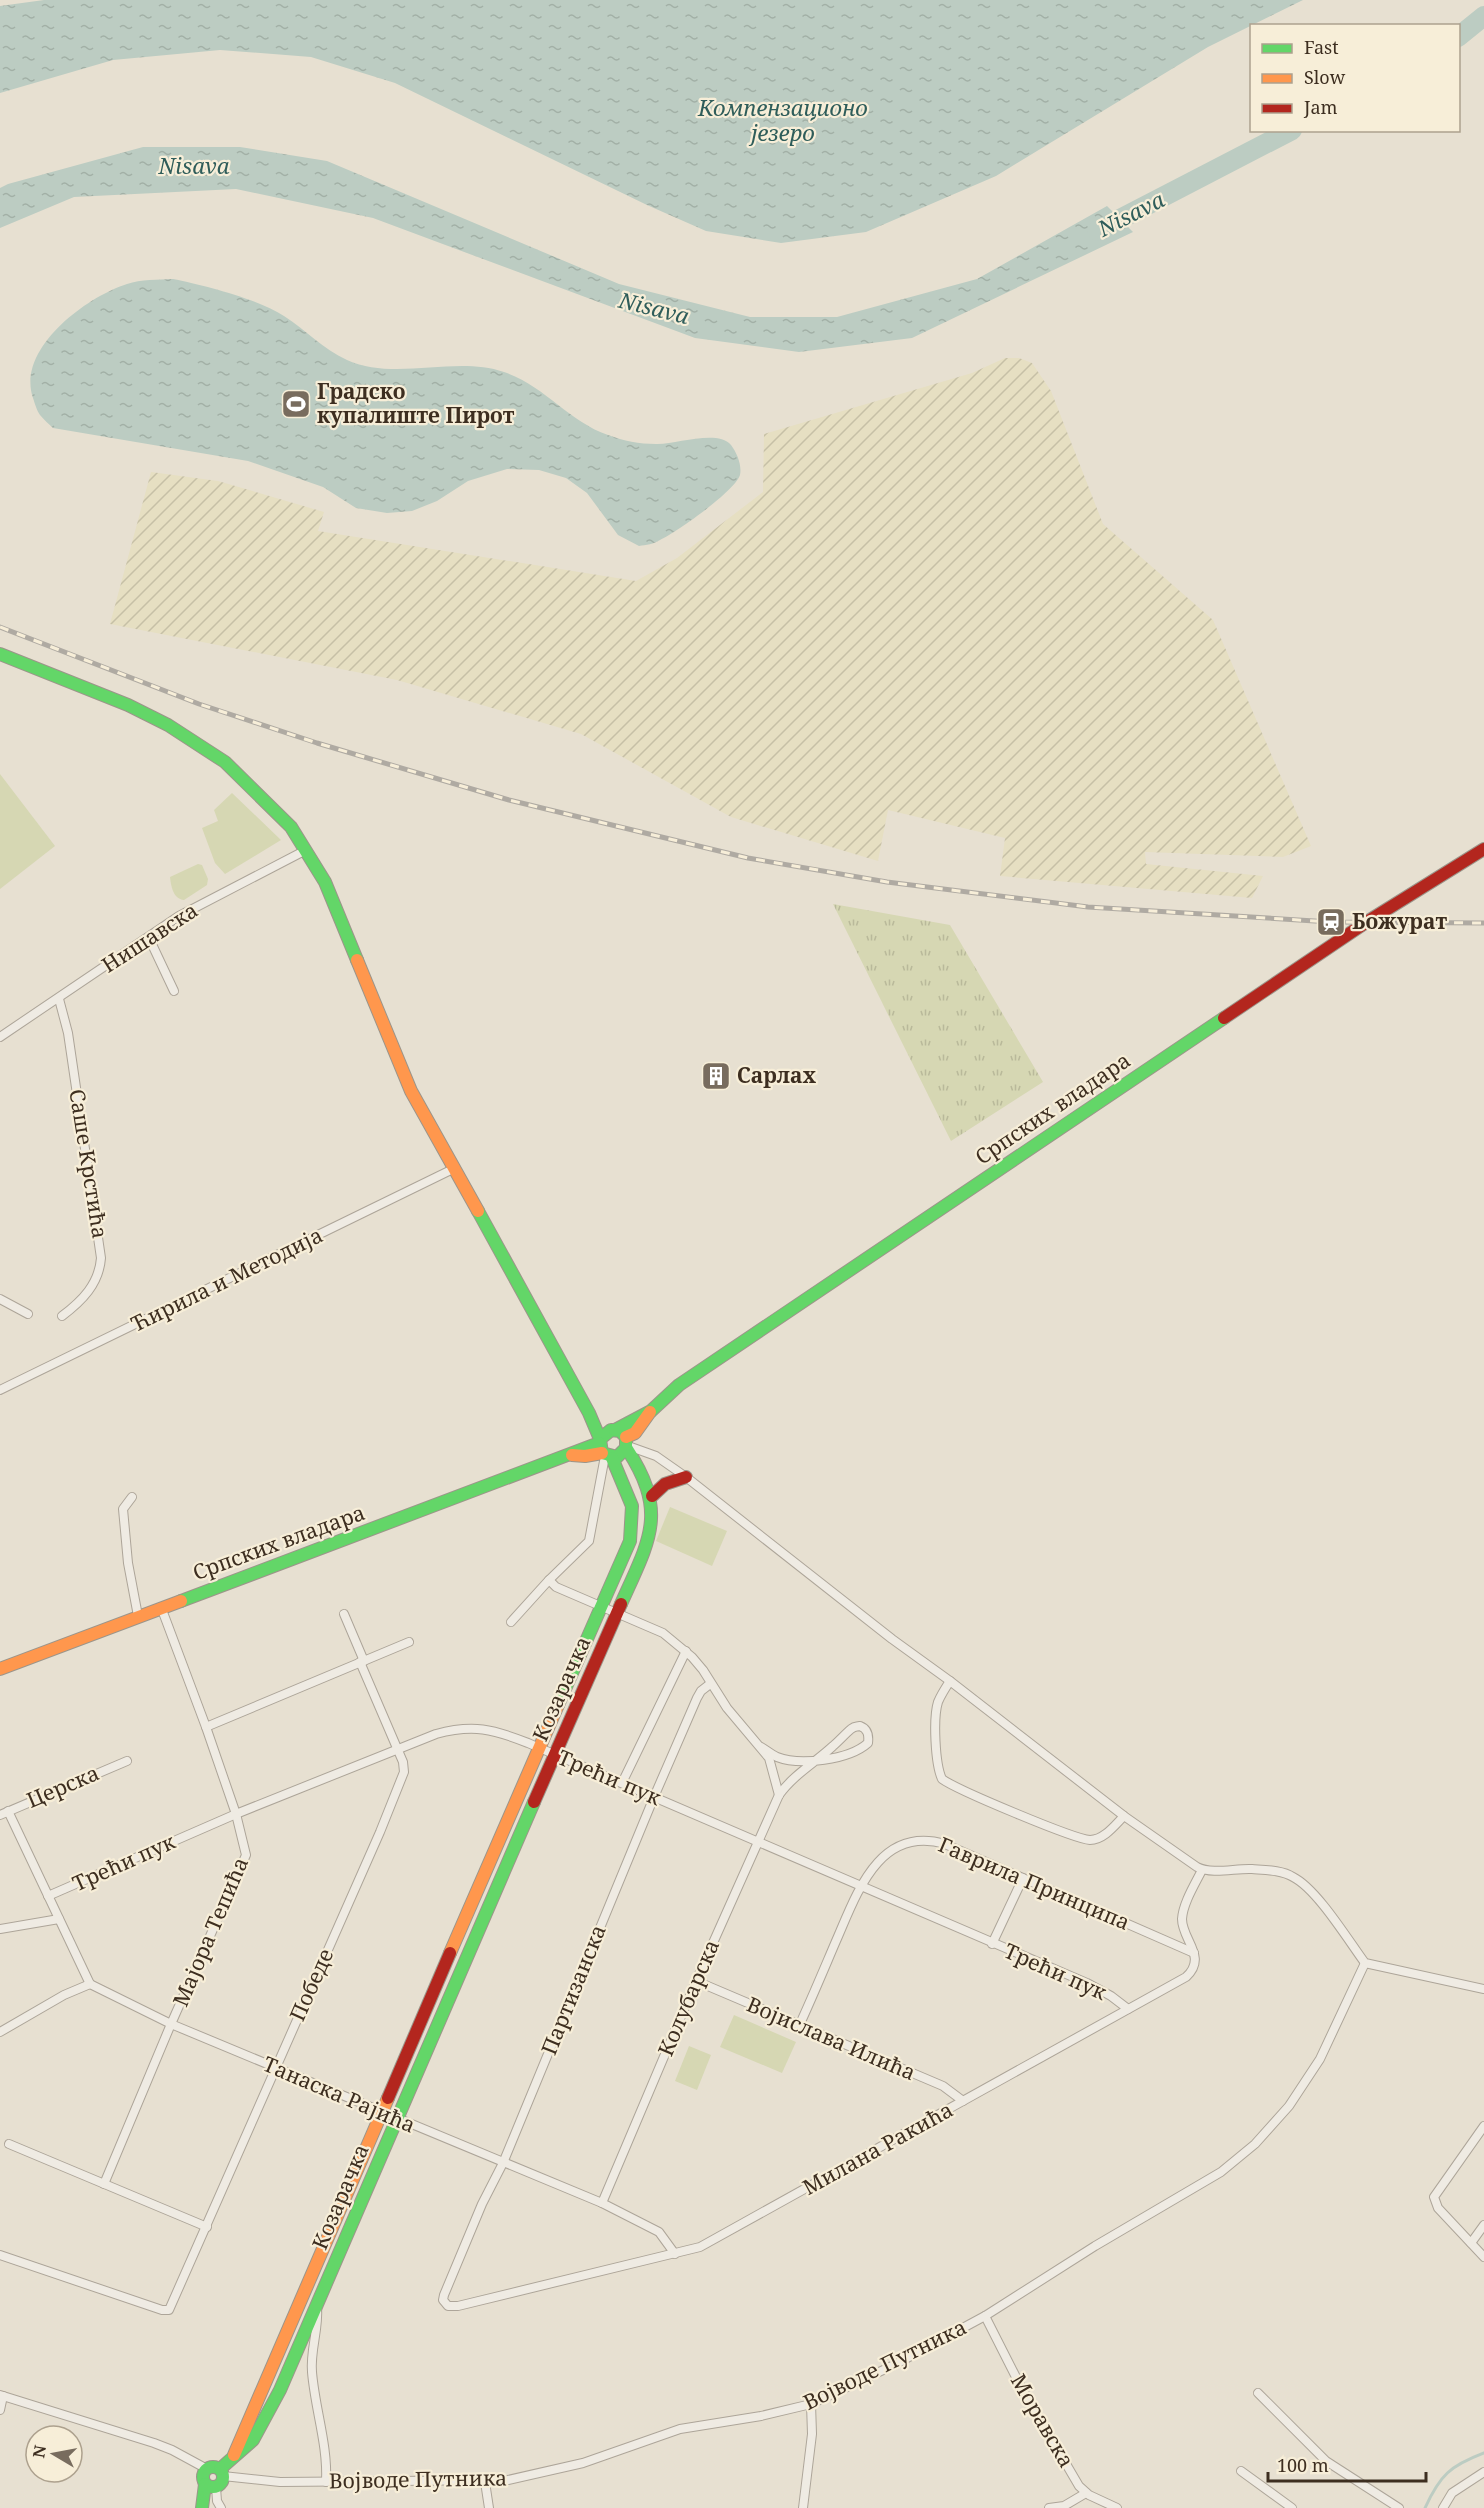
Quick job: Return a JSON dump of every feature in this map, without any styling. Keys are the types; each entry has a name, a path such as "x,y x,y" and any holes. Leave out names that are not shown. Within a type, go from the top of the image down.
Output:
{"street":[{"name":"Козарачка","path":"0,654 128,705 201,745 225,762 279,813 306,849 325,882 411,1091 589,1413 603,1450 627,1486 635,1516 630,1541 457,1936 233,2458"},
{"name":"Нишавска","path":"0,1037 179,916 306,849"},
{"name":"Српских владара","path":"0,1669 572,1455 603,1450 622,1455 627,1444 651,1411 679,1385 1365,923 1484,849"},
{"path":"149,938 174,991"},
{"name":"Саше Крстића","path":"59,999 69,1033 101,1258 99,1273 93,1286 62,1316"},
{"name":"Ћирила и Методија","path":"0,1390 453,1169"},
{"path":"0,1299 28,1314"},
{"name":"Српских владара","path":"603,1450 613,1430 651,1411"},
{"path":"589,1413 613,1430 627,1444 656,1456 686,1478 1124,1816 1202,1870 1270,1870 1293,1876 1319,1901 1365,1963 1483,1987"},
{"name":"Козарачка","path":"210,2486 221,2484 217,2471 253,2440 280,2390 471,1943 650,1538 653,1514 652,1496 627,1444"},
{"path":"511,1622 589,1541 603,1450"},
{"path":"652,1496 665,1484 686,1478"},
{"path":"132,1497 123,1509 128,1563 138,1616"},
{"path":"549,1580 556,1587 600,1606"},
{"name":"Колубарска","path":"600,1606 663,1633 686,1651 703,1670 727,1708 769,1758 779,1795"},
{"name":"Мајора Тепића","path":"104,2184 171,2024 245,1860 246,1850 206,1727 161,1607"},
{"name":"Победе","path":"0,2255 162,2310 169,2310 380,1832 404,1772 403,1762 344,1614"},
{"path":"206,1727 409,1642"},
{"path":"622,1783 686,1651"},
{"path":"950,1681 938,1702 936,1713 937,1761 942,1779 949,1784 1058,1829 1090,1840 1107,1833 1124,1816"},
{"name":"Партизанска","path":"443,2300 482,2204 503,2163 654,1797 697,1698 701,1691 710,1684"},
{"name":"Колубарска","path":"602,2203 779,1795 785,1786 815,1762 851,1729 860,1726 867,1730 868,1740 864,1747 854,1752 815,1762 778,1757 761,1747"},
{"name":"Трећи пук","path":"48,1896 236,1814 436,1734 469,1727 495,1730 539,1747 1101,1990 1128,2009"},
{"name":"Церска","path":"4,1813 127,1761"},
{"path":"0,2032 64,1995 90,1984 48,1896 4,1813"},
{"name":"Гаврила Принципа","path":"799,2026 860,1886 885,1855 901,1845 919,1841 945,1844 1194,1953"},
{"path":"1194,1953 1182,1919 1202,1870"},
{"path":"992,1944 1023,1878"},
{"path":"0,1929 58,1919"},
{"path":"457,1936 471,1943"},
{"name":"Милана Ракића","path":"443,2300 448,2306 458,2306 700,2247 1186,1977 1193,1971 1194,1953"},
{"name":"Војводе Путника","path":"217,2471 280,2482 508,2480 583,2463 680,2429 761,2416 811,2404 896,2364 985,2316 1095,2246 1221,2172 1255,2144 1289,2106 1320,2060 1365,1963"},
{"name":"Војислава Илића","path":"696,1982 943,2086 963,2101"},
{"name":"Танаска Рајића","path":"90,1984 171,2024 382,2114 602,2203 659,2232 675,2254"},
{"path":"1484,2126 1434,2197 1438,2208 1484,2257"},
{"path":"9,2144 207,2227"},
{"path":"1471,2243 1484,2225"},
{"path":"317,2302 318,2322 311,2369 325,2452 326,2482"},
{"name":"Моравска","path":"985,2316 1024,2393 1086,2493"},
{"path":"1258,2393 1326,2461 1399,2508"},
{"path":"0,2410 2,2395 154,2443 217,2471"},
{"path":"802,2508 812,2434 811,2404"},
{"path":"217,2471 203,2474 221,2508"},
{"path":"1241,2471 1292,2508"},
{"path":"1443,2508 1452,2493 1484,2472"},
{"path":"485,2482 489,2508"},
{"path":"202,2508 210,2486"},
{"path":"1049,2508 1064,2506 1086,2493 1117,2508"}],"shaded area":[{"path":"1005,358 1019,358 1032,363 1051,391 1103,524 1213,620 1311,846 1283,857 1145,852 1146,864 1263,876 1252,898 1000,876 1005,838 888,810 878,861 731,817 581,734 397,680 110,624 151,472 218,481 324,512 318,531 636,581 677,558 763,492 764,434 972,373"}],"green space":[{"path":"0,774 55,846 0,889"},
{"path":"232,793 281,840 225,874 215,863 202,828 218,821 214,810"},
{"path":"198,864 202,865 208,879 207,885 184,900 180,899 173,892 170,877"},
{"path":"833,904 950,925 1043,1082 951,1141"},
{"path":"670,1507 727,1531 712,1566 656,1541"},
{"path":"734,2015 796,2042 782,2073 720,2047"},
{"path":"689,2046 711,2055 697,2090 675,2081"}],"water":[{"name":"Компензационо језеро","path":"44,0 1303,0 1254,24 1250,24 1250,26 1208,47 996,176 866,232 781,243 706,231 647,205 395,83 311,57 220,50 113,60 0,93 0,6"},
{"path":"143,147 240,147 327,161 619,284 750,317 837,317 977,279 1107,206 1133,232 912,338 799,352 695,338 373,218 236,189 74,197 0,228 0,188"},
{"name":"Градско купалиште Пирот","path":"173,279 230,293 260,304 292,321 338,356 366,366 385,369 465,366 485,368 519,378 594,429 620,439 656,444 706,438 725,440 737,455 740,475 728,491 691,520 658,541 639,546 618,535 587,493 566,478 539,470 507,469 468,481 437,501 412,511 387,513 356,508 323,487 248,461 53,428 38,412 30,380 35,361 44,344 75,313 110,291 138,281"}],"waterway":[{"name":"Nisava","path":"1460,35 1484,16"},
{"name":"Nisava","path":"1097,231 1288,132"},
{"path":"1425,2508 1436,2487 1447,2473 1463,2462 1484,2453"}],"railway":[{"path":"0,627 199,704 317,743 509,800 748,858 887,882 1088,907 1331,922 1484,923"}],"traffic: fast":[{"path":"0,654 128,705 168,725 225,762 291,827 325,882 357,960"},
{"path":"615,1430 651,1411 679,1385 1224,1018"},
{"path":"478,1211 589,1413 600,1439 602,1453 617,1457 626,1448 626,1437 620,1431 611,1430 600,1439"},
{"path":"181,1601 599,1443"},
{"path":"621,1604 646,1544 651,1510 648,1491 627,1449"},
{"path":"558,1705 630,1541 632,1506 612,1458"},
{"path":"220,2469 253,2440 280,2390 534,1802"},
{"path":"213,2467 220,2470 223,2477 220,2484 213,2487 206,2484 203,2477 206,2470 213,2467"},
{"path":"202,2508 205,2484"}],"traffic: slow":[{"path":"357,960 411,1091 478,1211"},
{"path":"626,1437 635,1433 650,1412"},
{"path":"572,1455 585,1456 602,1453"},
{"path":"0,1669 181,1601"},
{"path":"450,1953 558,1705"},
{"path":"234,2455 388,2098"}],"traffic: jam":[{"path":"1224,1018 1365,923 1484,849"},
{"path":"652,1496 665,1484 686,1477"},
{"path":"534,1802 621,1604"},
{"path":"388,2098 450,1953"}],"place":[{"name":"Градско купалиште Пирот","path":"296,404"},
{"name":"Божурат","path":"1331,922"},
{"name":"Сарлах","path":"716,1076"}]}
